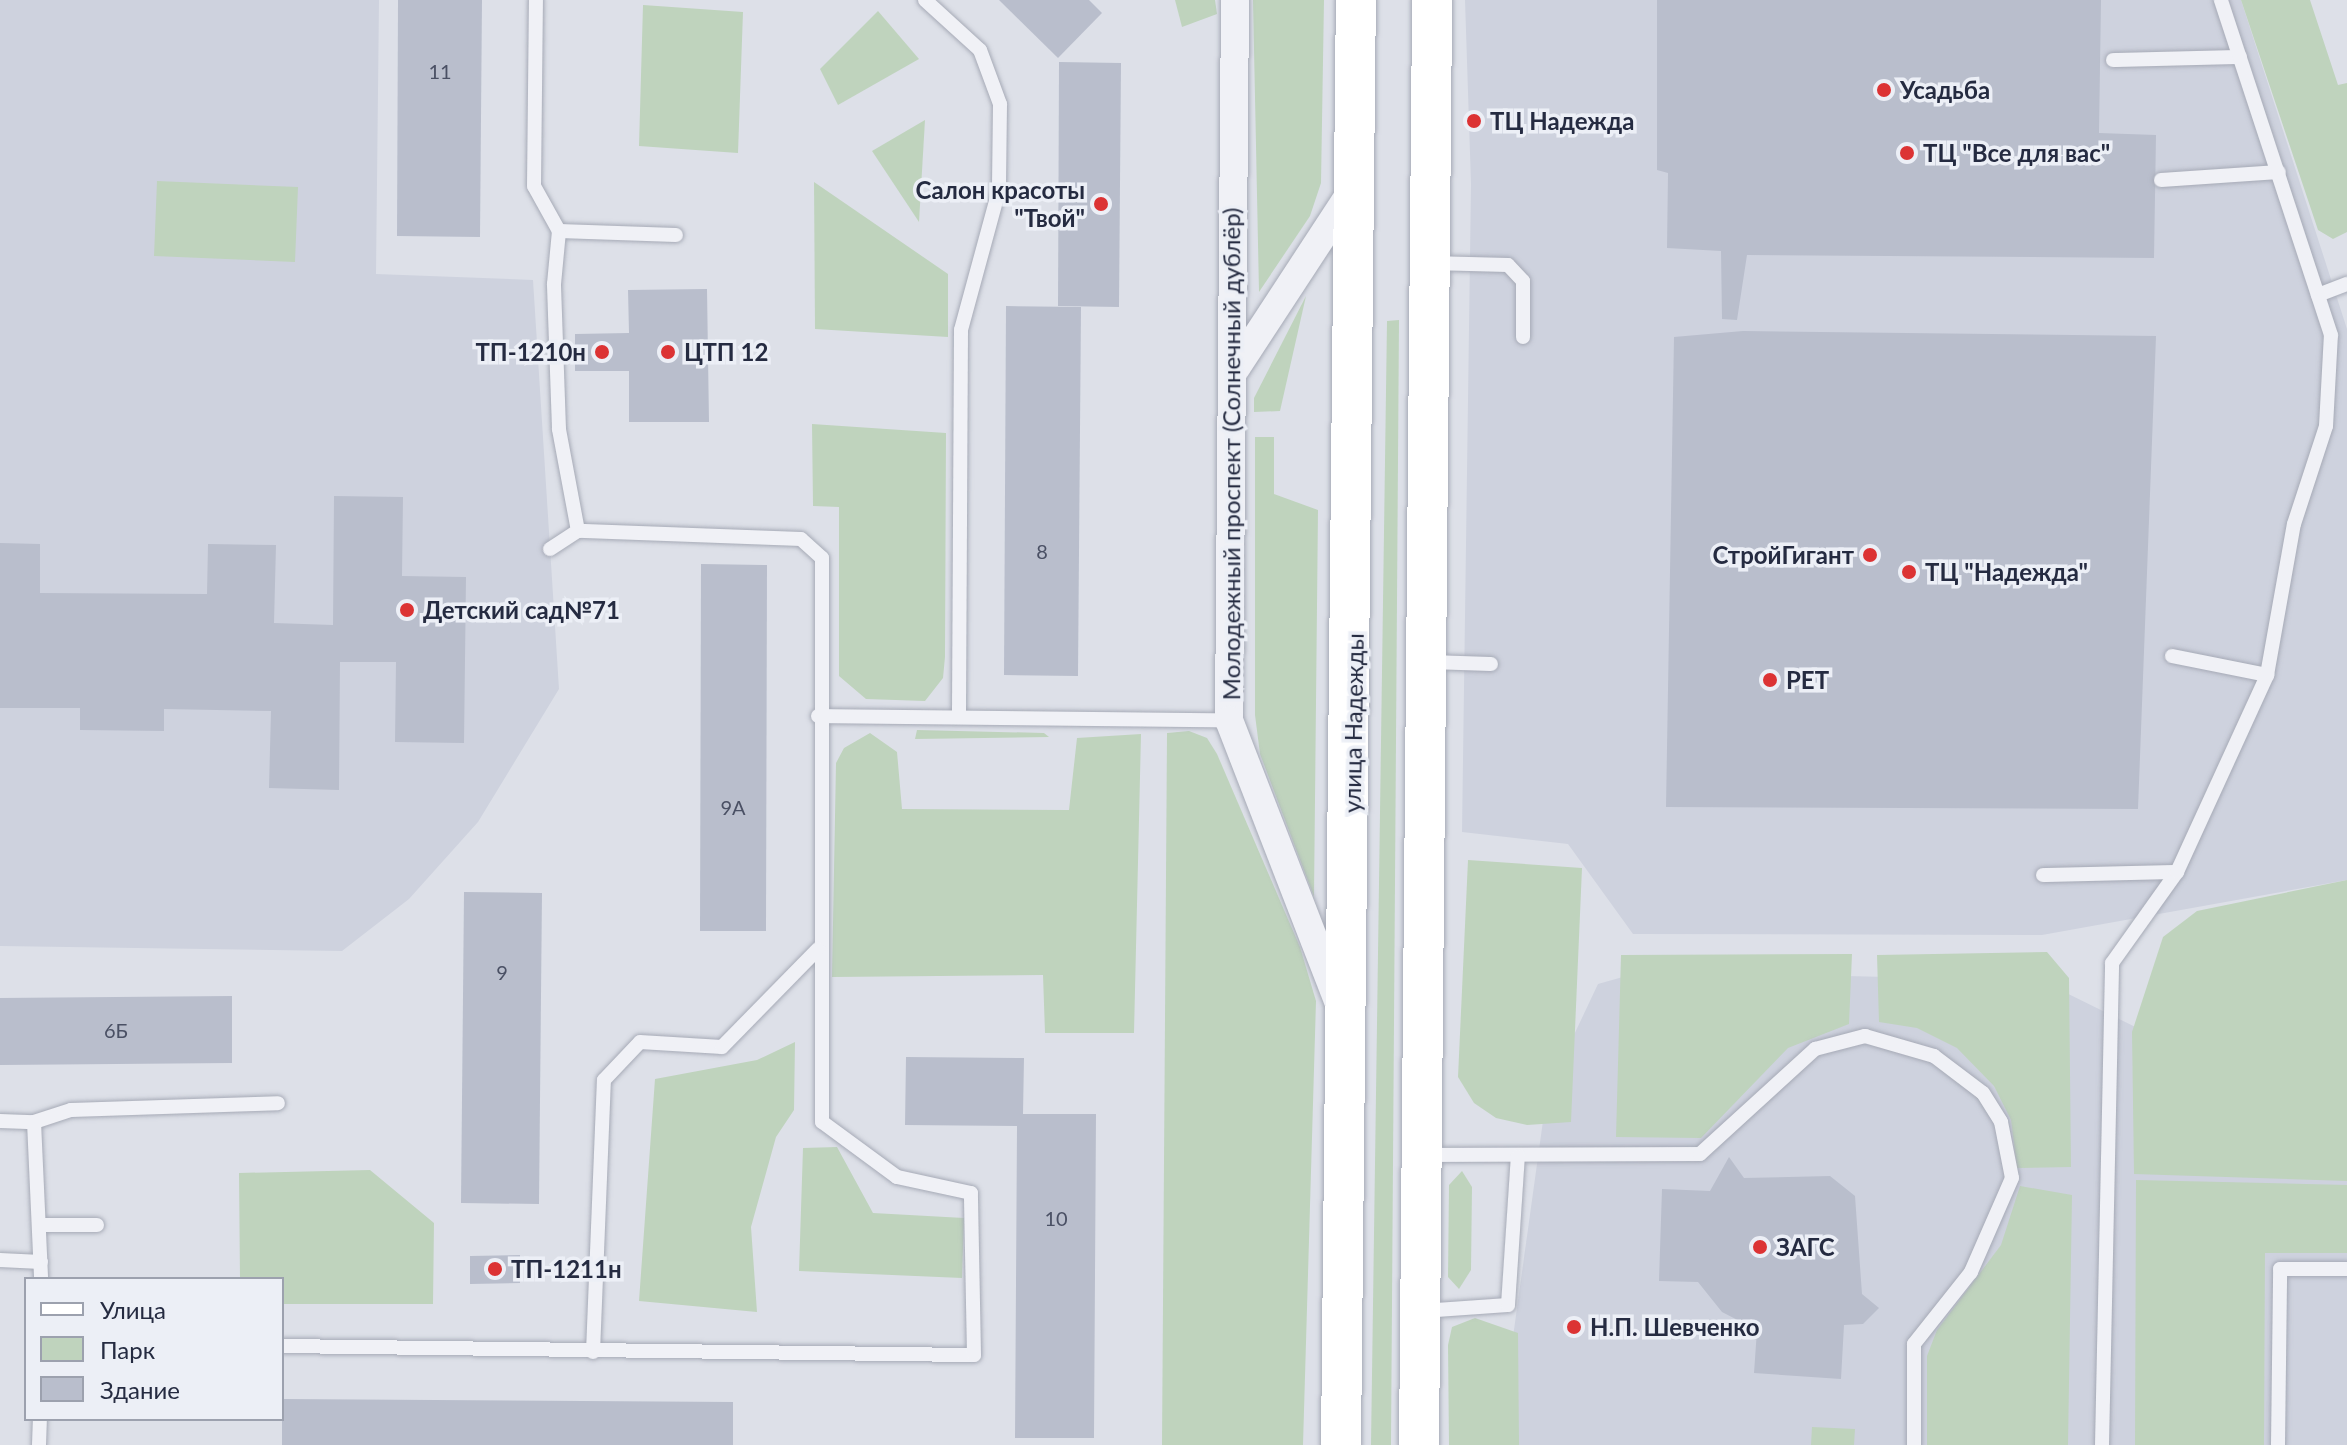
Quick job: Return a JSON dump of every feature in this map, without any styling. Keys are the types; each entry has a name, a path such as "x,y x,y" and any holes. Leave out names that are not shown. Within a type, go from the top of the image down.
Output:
{"main road":[{"name":"улица Надежды","path":"1341,1445 1350,1030 1358,181 1356,0"},
{"path":"1419,1445 1432,0"}],"street":[{"name":"Молодежный проспект (Солнечный дублёр)","path":"1235,0 1236,368 1229,720 1350,1030"},
{"path":"1236,368 1358,181"}],"lane":[{"path":"536,0 534,186 559,231 554,284 559,429 578,531"},
{"path":"925,0 980,50 1000,104 999,190 961,330 959,713"},
{"path":"2102,1445 2112,963 2177,872 2267,675 2294,524 2326,426 2331,335 2221,0"},
{"path":"2113,60 2240,57"},
{"path":"2161,180 2279,172"},
{"path":"559,231 676,235"},
{"path":"1429,263 1508,265 1523,281 1523,337"},
{"path":"2318,295 2347,284"},
{"path":"284,1346 974,1355 971,1193 897,1177 822,1122 818,716 822,558 801,539 578,531 550,549"},
{"path":"2172,656 2267,675"},
{"path":"1426,662 1491,664"},
{"path":"818,716 959,713 1229,720"},
{"path":"2043,875 2177,872"},
{"path":"593,1352 604,1080 640,1042 722,1047 818,949"},
{"path":"1423,1155 1700,1154 1815,1049 1865,1036 1934,1056 1983,1093 2001,1122 2012,1178 1971,1272 1914,1344 1914,1445"},
{"path":"0,1121 34,1122 71,1110 278,1103"},
{"path":"34,1122 41,1277"},
{"path":"1421,1311 1508,1305 1518,1156"},
{"path":"39,1225 97,1225"},
{"path":"0,1260 41,1262"},
{"path":"2278,1445 2280,1269 2347,1269"},
{"path":"39,1445 40,1421"}],"shaded area":[{"path":"0,0 379,0 376,274 533,280 559,689 478,822 409,899 342,951 0,946"},
{"path":"1465,0 2241,0 2347,329 2347,880 2042,935 1633,934 1568,844 1462,832 1471,184"},
{"path":"1644,971 2042,981 2247,1082 2347,1091 2347,1445 1498,1445 1547,1092 1598,984"}],"green space":[{"path":"1175,0 1215,0 1217,14 1182,27"},
{"path":"1253,0 1324,0 1321,183 1310,216 1259,292"},
{"path":"2241,0 2310,0 2338,85 2347,83 2347,232 2333,239 2318,230"},
{"path":"643,5 743,12 738,153 639,146"},
{"path":"878,11 919,59 838,105 820,69"},
{"path":"925,120 919,222 872,151"},
{"path":"157,181 298,187 295,262 154,256"},
{"path":"814,182 948,274 948,337 815,329"},
{"path":"1306,296 1280,411 1254,412 1254,398"},
{"path":"1399,320 1391,1445 1371,1445 1387,321"},
{"path":"812,424 946,433 945,657 943,678 925,701 866,699 839,676 839,507 813,506"},
{"path":"1255,437 1274,437 1274,494 1318,510 1314,897 1260,754 1255,715"},
{"path":"917,730 1044,733 1049,737 915,739"},
{"path":"1189,731 1207,738 1217,754 1300,947 1316,1001 1303,1445 1162,1445 1167,733"},
{"path":"870,733 897,752 902,809 1069,810 1077,738 1141,734 1134,1033 1045,1033 1043,975 832,977 836,763 844,748"},
{"path":"1468,860 1582,868 1571,1122 1527,1125 1496,1118 1474,1103 1458,1077"},
{"path":"2347,880 2347,1181 2134,1174 2132,1032 2163,937 2197,911"},
{"path":"2047,952 2069,978 2071,1167 2017,1168 2011,1120 1994,1086 1957,1048 1917,1028 1879,1022 1877,955"},
{"path":"1852,954 1849,1024 1788,1048 1701,1138 1616,1137 1621,955"},
{"path":"795,1042 794,1110 776,1137 751,1227 757,1312 639,1301 655,1079 757,1060"},
{"path":"837,1147 873,1213 964,1218 962,1278 799,1271 803,1148"},
{"path":"370,1170 434,1223 433,1304 284,1304 284,1277 240,1277 239,1173"},
{"path":"1462,1171 1472,1187 1471,1270 1459,1289 1448,1277 1449,1185"},
{"path":"2136,1180 2347,1185 2347,1253 2265,1253 2264,1445 2135,1445"},
{"path":"2020,1186 2072,1195 2068,1445 1927,1445 1927,1356 1937,1330 2001,1245"},
{"path":"1475,1318 1518,1333 1519,1445 1449,1445 1448,1345 1452,1327"},
{"path":"1812,1427 1855,1429 1854,1445 1811,1445"}],"building":[{"path":"398,0 482,0 480,237 397,236"},
{"path":"999,0 1089,0 1102,13 1058,58"},
{"name":"ТЦ \"Все для вас\"","path":"1657,0 2101,0 2099,133 2156,135 2154,258 1747,255 1737,320 1722,319 1721,251 1667,248 1668,173 1657,170"},
{"path":"1059,62 1121,63 1119,307 1058,306"},
{"name":"ЦТП 12","path":"707,289 709,422 629,422 629,371 575,371 575,334 629,333 628,290"},
{"path":"1006,306 1081,307 1078,676 1004,675"},
{"name":"ТЦ \"Надежда\"","path":"1743,331 2156,336 2138,809 1666,807 1674,337"},
{"path":"334,496 403,497 402,576 466,577 464,743 395,742 396,662 340,662 339,790 269,788 271,711 164,709 164,731 80,730 80,708 0,708 0,543 40,544 40,593 207,594 208,544 276,545 274,623 333,625"},
{"path":"701,564 767,565 766,931 700,931"},
{"path":"464,892 542,893 539,1204 461,1203"},
{"path":"232,996 232,1063 0,1065 0,998"},
{"path":"906,1057 1024,1058 1023,1114 1096,1114 1094,1438 1015,1438 1017,1126 905,1125"},
{"name":"ЗАГС","path":"1729,1157 1744,1178 1830,1176 1855,1196 1862,1294 1879,1308 1863,1324 1844,1325 1841,1379 1754,1373 1757,1330 1722,1312 1698,1282 1659,1281 1662,1189 1710,1191"},
{"name":"ТП-1211н","path":"520,1255 520,1283 470,1284 470,1256"},
{"path":"284,1399 733,1402 733,1445 282,1445"}],"place":[{"name":"Усадьба","path":"1884,90"},
{"name":"ТЦ Надежда","path":"1474,121"},
{"name":"ТЦ \"Все для вас\"","path":"1907,153"},
{"name":"Салон красоты \"Твой\"","path":"1101,204"},
{"name":"ТП-1210н","path":"602,352"},
{"name":"ЦТП 12","path":"668,352"},
{"name":"СтройГигант","path":"1870,555"},
{"name":"ТЦ \"Надежда\"","path":"1909,572"},
{"name":"Детский сад№71","path":"407,610"},
{"name":"РЕТ","path":"1770,680"},
{"name":"ЗАГС","path":"1760,1247"},
{"name":"ТП-1211н","path":"495,1269"},
{"name":"Н.П. Шевченко","path":"1574,1327"}]}
